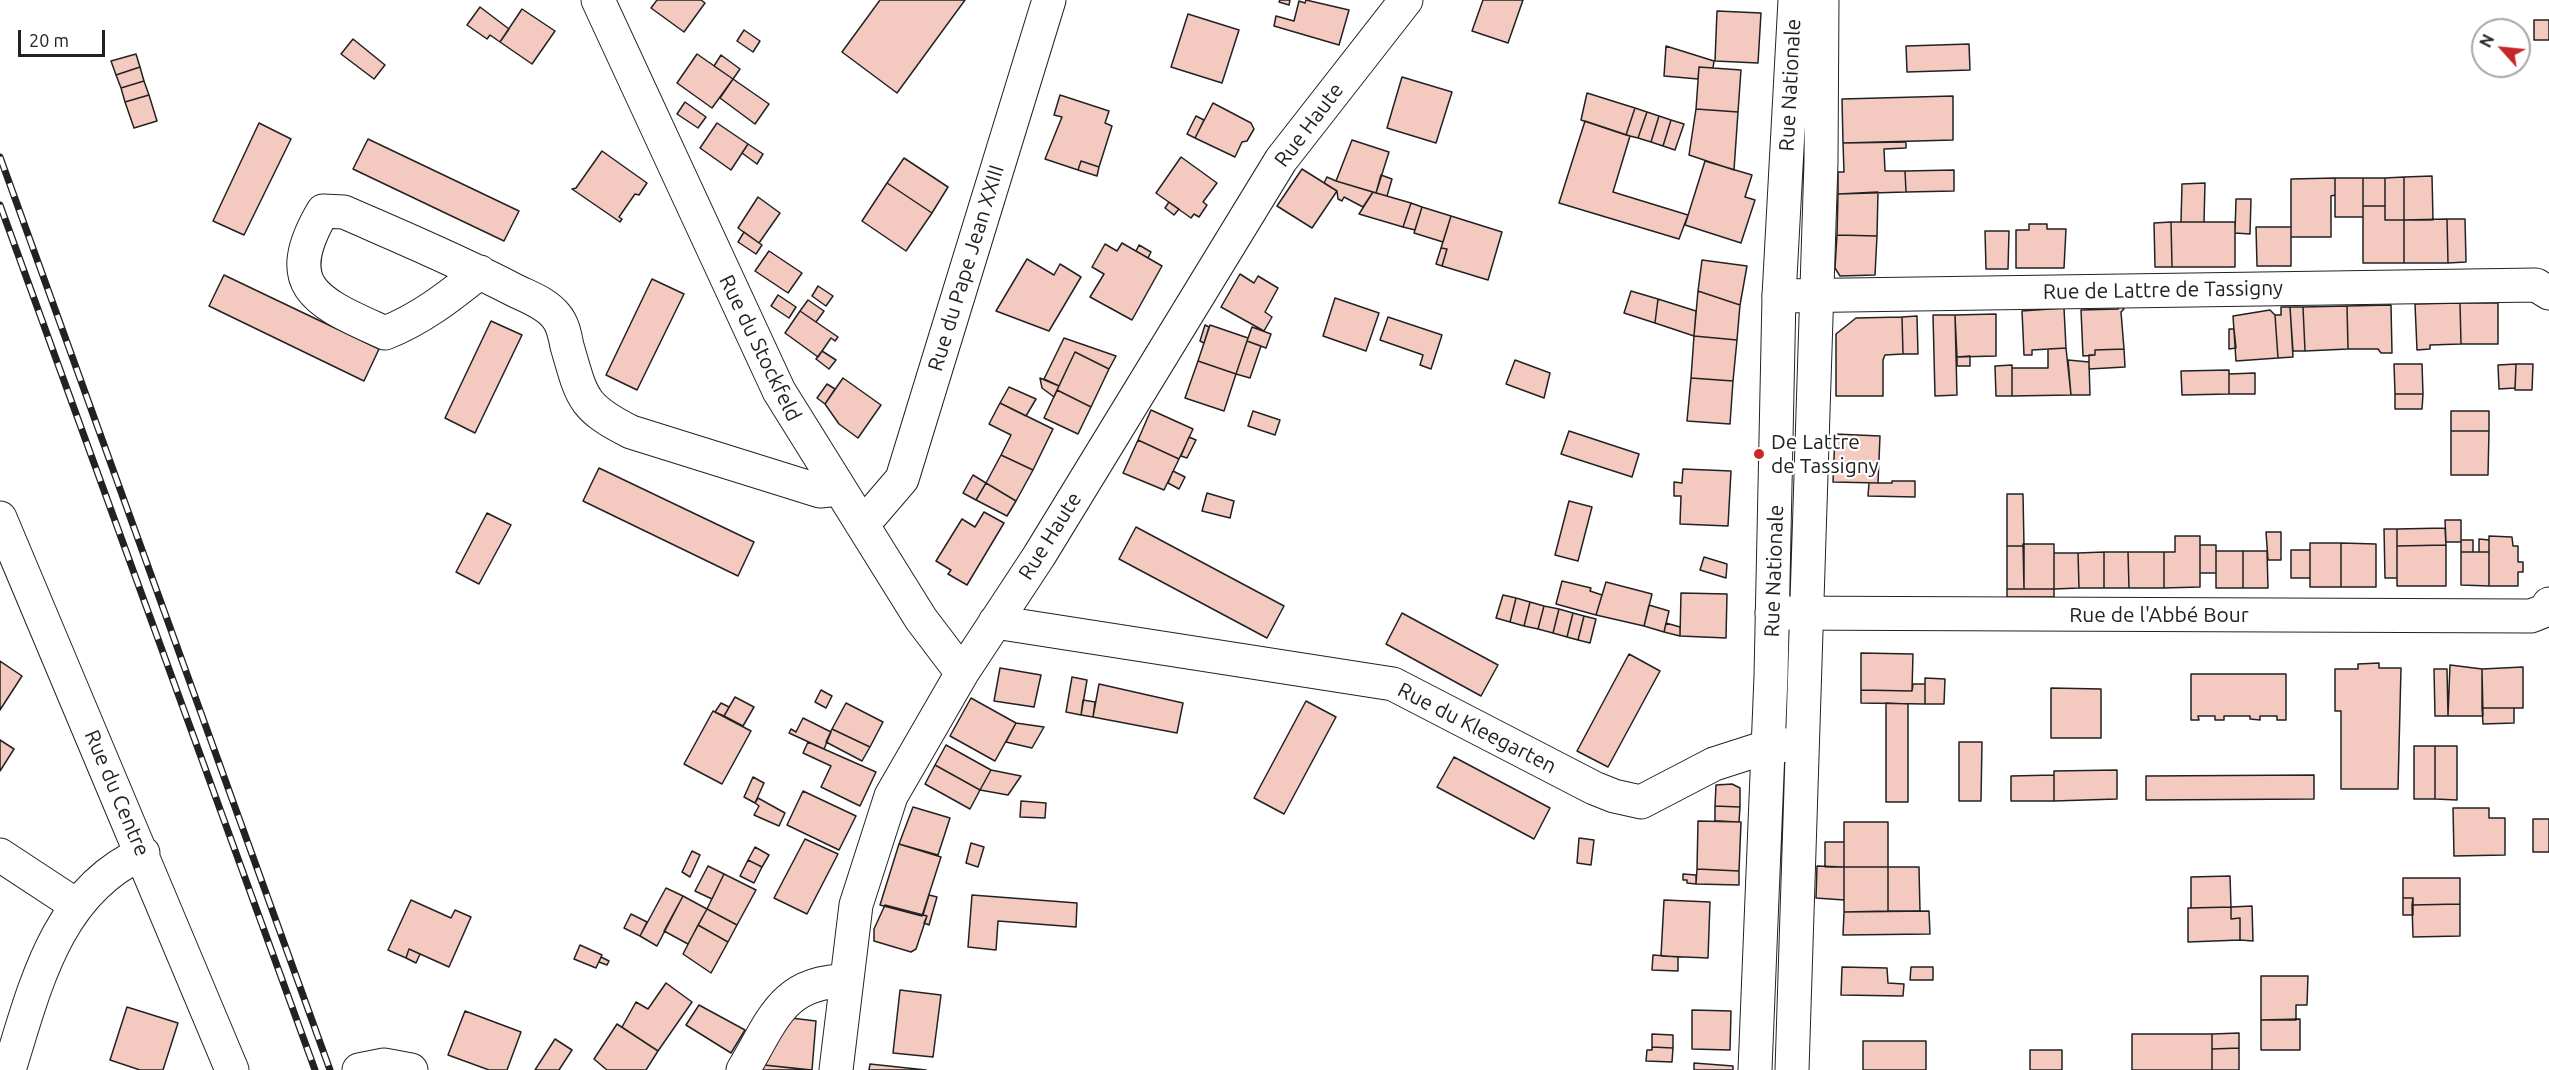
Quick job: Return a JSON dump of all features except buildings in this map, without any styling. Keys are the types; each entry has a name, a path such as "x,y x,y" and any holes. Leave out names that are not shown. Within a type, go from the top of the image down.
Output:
{"street":[{"name":"Rue du Stockfeld","path":"598,0 779,391 921,619 962,673"},
{"name":"Rue du Pape Jean XXIII","path":"861,523 872,514 902,479 1049,0"},
{"name":"Rue Haute","path":"836,1070 856,905 869,858 891,796 962,673 1039,556 1281,160 1406,0"},
{"name":"Rue Nationale","path":"1755,1070 1772,613 1779,296 1795,0"},
{"name":"Rue Nationale","path":"1792,1070 1817,296 1822,0"},
{"path":"480,272 435,307 405,326 385,333 329,307 309,288 303,269 309,235 323,211 344,212 480,272 543,305 557,316 582,395 593,409 608,421 631,432 820,491 839,489"},
{"name":"Rue de Lattre de Tassigny","path":"1779,296 2536,285 2547,291"},
{"name":"Rue du Centre","path":"0,518 143,853 232,1070"},
{"name":"Rue de l'Abbé Bour","path":"1772,613 2531,616 2548,607"},
{"name":"Rue du Kleegarten","path":"995,622 1393,684 1594,788 1614,796 1641,802 1714,764 1767,747 1802,744"},
{"path":"9,1070 42,968 55,937 76,905 108,873 143,853"},
{"path":"0,855 76,905"},
{"path":"743,1070 782,1005 802,988 828,981 846,981"},
{"path":"360,1070 384,1065 411,1070"}],"railway":[{"path":"0,157 330,1070"},
{"path":"0,205 315,1070"}],"place":[{"name":"De Lattre de Tassigny","path":"1759,454"}]}
